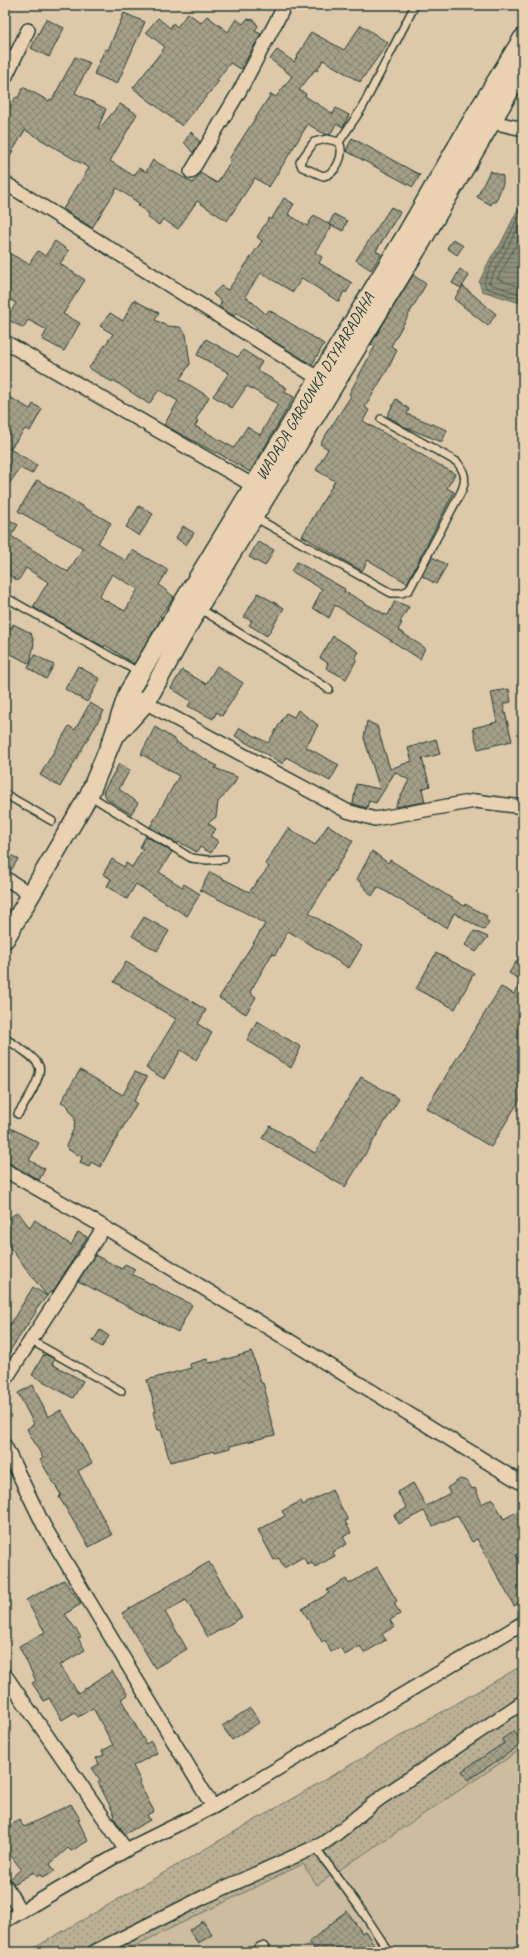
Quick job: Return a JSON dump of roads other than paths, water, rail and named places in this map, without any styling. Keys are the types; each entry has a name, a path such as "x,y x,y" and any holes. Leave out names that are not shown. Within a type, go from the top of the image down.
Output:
{"main road":[{"name":"WADADA GAROONKA DIYAARADAHA","path":"5,939 89,795 114,738 128,693 261,490 334,387 413,240 476,114 523,38"},
{"name":"WADADA GAROONKA DIYAARADAHA","path":"114,738 146,702 198,608 254,517 261,490 318,378 492,122 523,68"}],"street":[{"path":"191,172 239,92 284,5"},
{"path":"5,78 28,30"},
{"path":"476,114 492,122 523,129"},
{"path":"5,183 334,387"},
{"path":"5,342 261,490"},
{"path":"128,693 347,811 375,819 475,801 523,807"},
{"path":"5,878 32,895"},
{"path":"5,1170 104,1227 523,1484"},
{"path":"5,1380 104,1227"},
{"path":"5,1446 44,1526 212,1807"},
{"path":"5,1921 126,1850 212,1807 523,1623"},
{"path":"5,1675 126,1850"},
{"path":"94,1952 204,1897 315,1847 339,1834 366,1809 382,1797 523,1702"},
{"path":"5,1885 20,1912"}],"lane":[{"path":"339,142 362,108 415,5"},
{"path":"327,139 339,142 342,148 342,155 331,172 323,176 302,167 300,162 314,142 327,139"},
{"path":"254,517 391,593 402,593 408,590 461,492 465,483 464,471 457,462 381,419"},
{"path":"5,597 140,673"},
{"path":"198,608 329,689"},
{"path":"5,794 52,821"},
{"path":"89,795 191,858 206,860 224,859"},
{"path":"5,1038 31,1056 39,1066 39,1072 34,1087 18,1114"},
{"path":"30,1340 121,1391"},
{"path":"315,1847 362,1911 389,1952"}],"water":[{"path":"523,206 523,304 482,291 479,282 491,257 500,245 517,211"}]}
